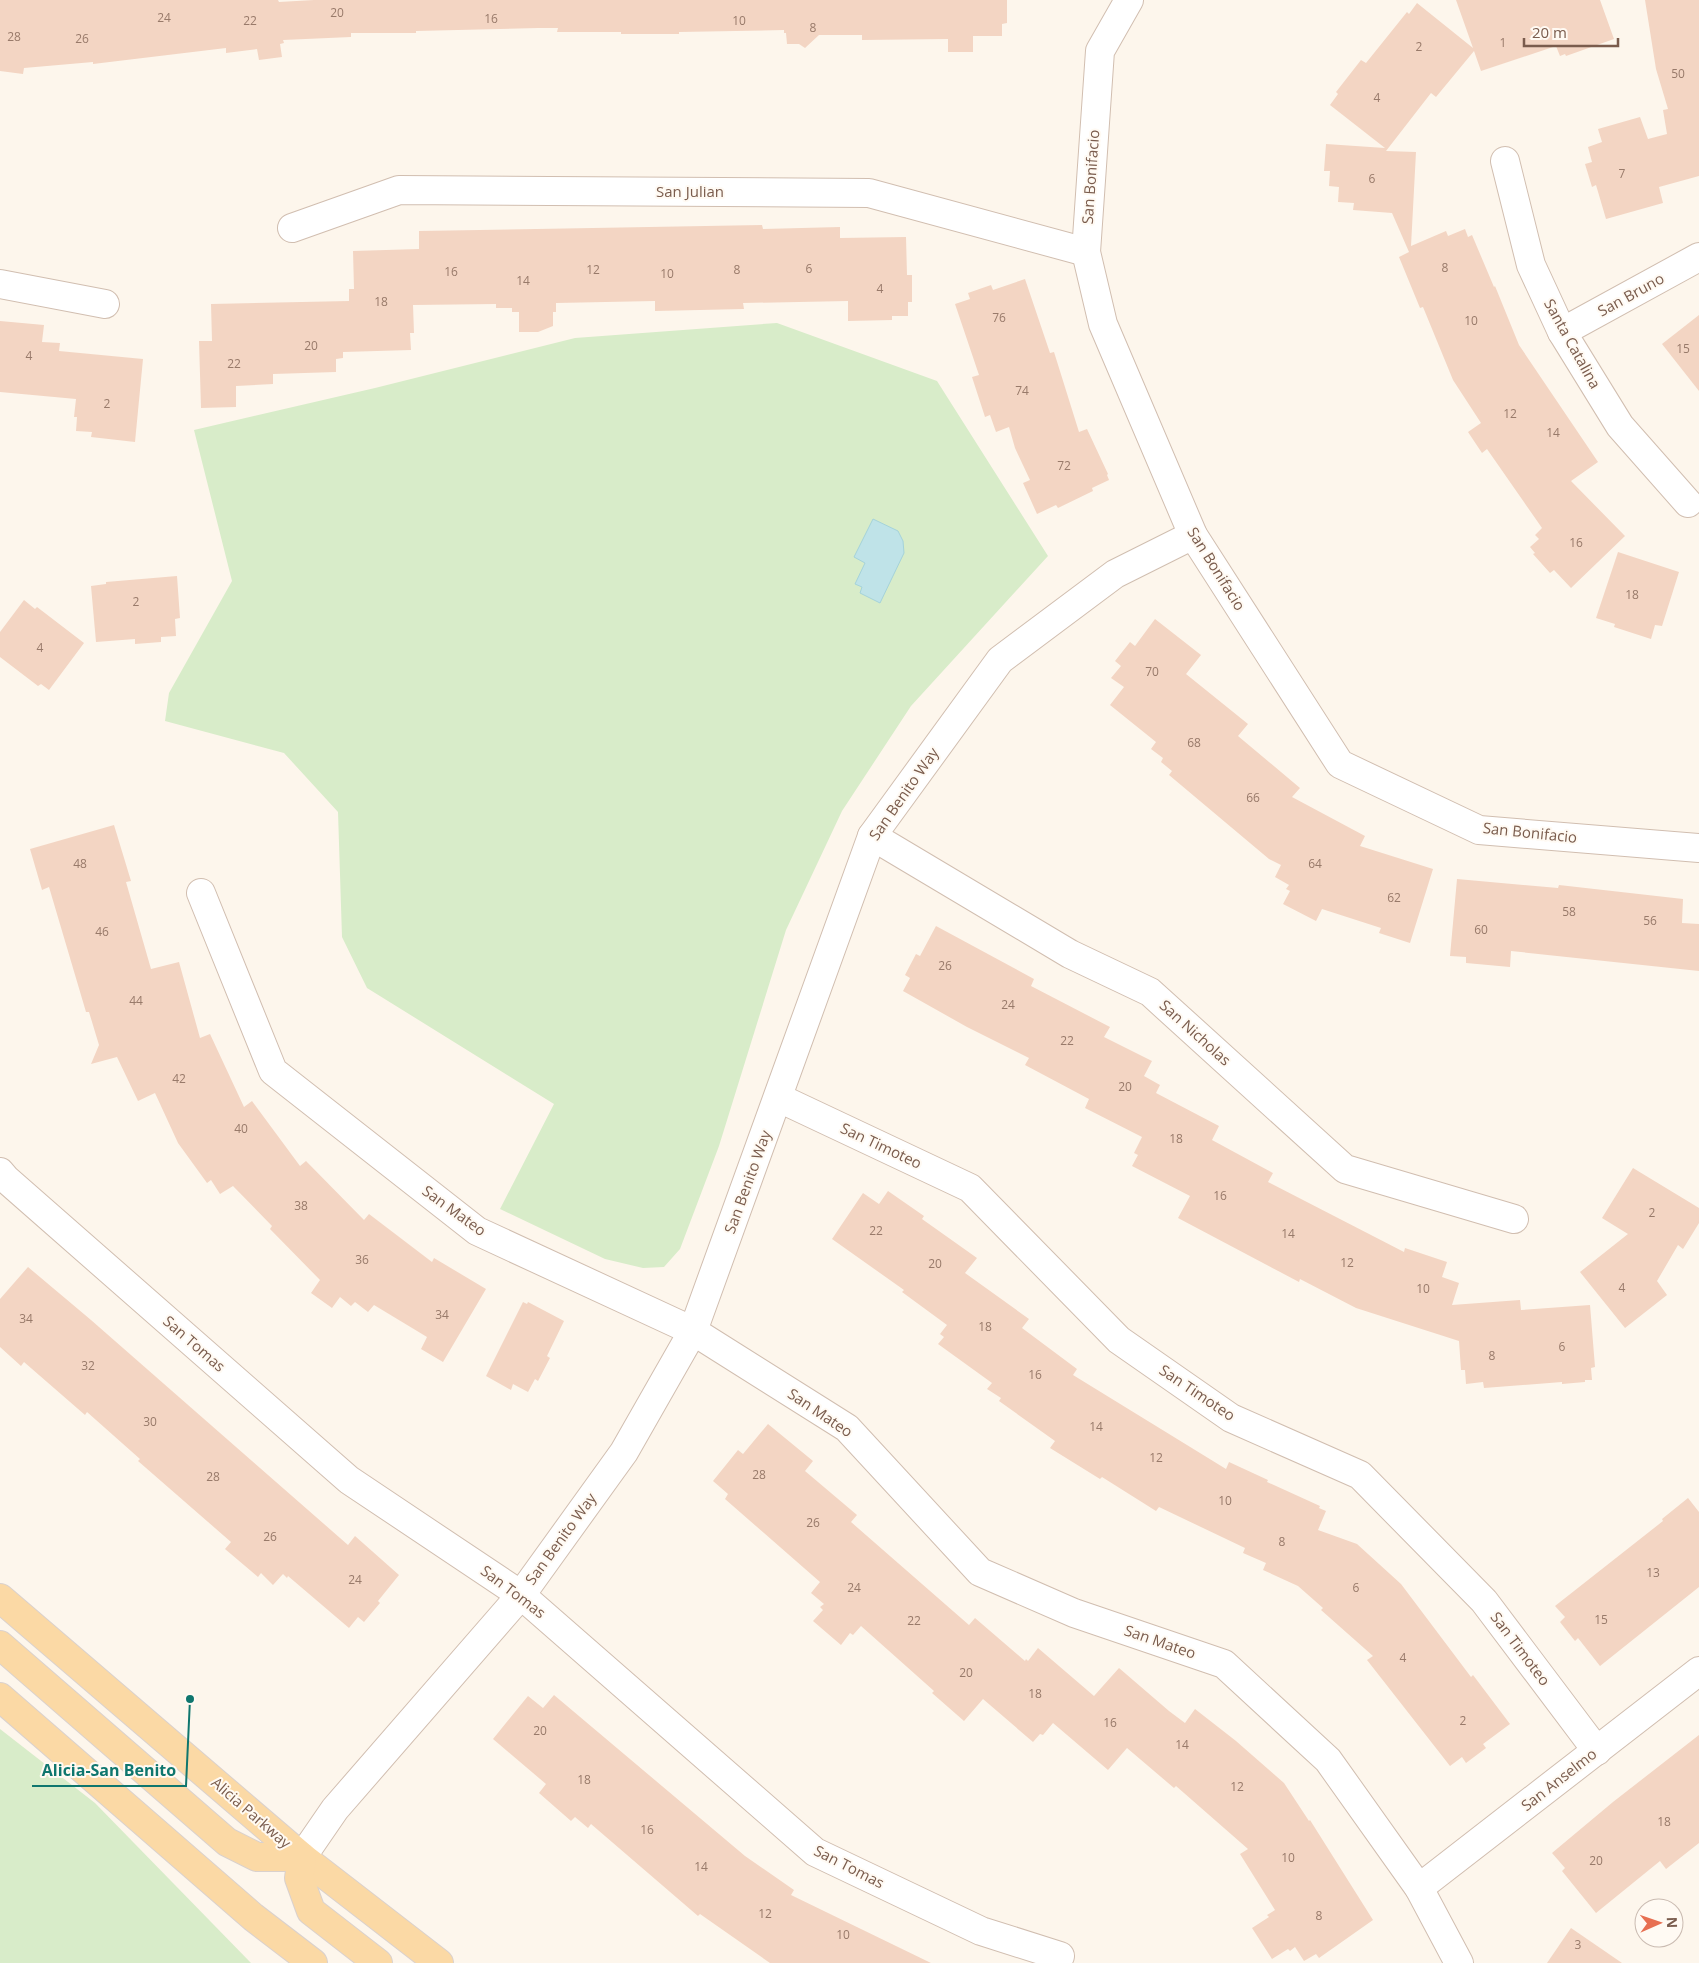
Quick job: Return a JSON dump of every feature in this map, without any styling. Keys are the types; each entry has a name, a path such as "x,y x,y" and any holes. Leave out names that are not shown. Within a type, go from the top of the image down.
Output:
{"main road":[{"name":"Alicia Parkway","path":"0,1598 302,1856 439,1963"},
{"path":"0,1645 227,1842 256,1857 302,1856 299,1878 311,1911 378,1963"},
{"path":"0,1697 253,1917 313,1963"}],"street":[{"name":"San Bonifacio","path":"1129,0 1100,51 1086,252 1103,324 1193,534 1340,764 1479,830 1699,848"},
{"name":"Santa Catalina","path":"1505,161 1531,265 1562,332 1620,426 1688,502"},
{"name":"San Julian","path":"292,228 399,190 869,193 1086,252"},
{"name":"San Bruno","path":"1562,332 1699,257"},
{"path":"0,284 106,304"},
{"name":"San Benito Way","path":"302,1856 335,1809 521,1595 624,1452 693,1331 779,1098 872,836 1000,660 1115,574 1193,534"},
{"name":"San Nicholas","path":"872,836 1070,954 1150,992 1345,1169 1514,1220"},
{"name":"San Mateo","path":"201,893 273,1071 476,1231 693,1331 848,1428 980,1572 1074,1612 1224,1664 1328,1760 1419,1888 1460,1963"},
{"name":"San Timoteo","path":"779,1098 970,1188 1119,1340 1231,1418 1360,1475 1484,1601 1597,1751"},
{"name":"San Tomas","path":"0,1172 13,1186 349,1480 521,1595 815,1852 981,1931 1060,1956"},
{"name":"San Anselmo","path":"1419,1888 1699,1671"}],"green space":[{"path":"777,323 937,381 1048,556 911,706 842,811 786,930 719,1146 680,1249 664,1267 643,1268 605,1259 500,1209 554,1104 367,988 342,937 338,812 284,753 165,721 169,693 232,581 194,430 375,388 575,338"},
{"path":"0,1729 95,1803 251,1963 0,1963"}],"water":[{"path":"873,519 898,531 903,541 904,553 880,603 860,593 862,587 855,584 865,563 854,557"}],"building":[{"path":"0,0 278,0 279,2 314,0 1007,0 1007,23 1002,24 1002,36 973,36 973,52 948,52 948,39 862,40 862,35 819,35 805,48 799,44 787,44 784,30 621,34 621,32 557,32 558,28 538,28 416,31 416,33 351,33 351,37 283,40 284,43 280,44 282,57 259,60 257,49 226,53 226,48 93,64 93,62 24,68 23,74 0,71"},
{"path":"1456,0 1600,0 1614,39 1566,56 1565,54 1560,56 1556,46 1481,71 1474,51 1436,97 1431,93 1386,151 1416,152 1411,246 1446,231 1448,236 1465,229 1468,237 1472,235 1519,345 1598,462 1571,481 1625,536 1571,588 1554,570 1550,573 1533,554 1535,553 1530,547 1539,539 1535,535 1542,528 1487,449 1482,453 1468,432 1481,423 1453,380 1423,307 1420,308 1399,257 1409,252 1392,213 1353,210 1354,203 1338,202 1339,187 1329,186 1330,171 1324,171 1326,144 1385,148 1330,105 1338,94 1336,92 1361,60 1366,63 1407,12 1409,14 1417,3 1473,48"},
{"path":"1645,0 1699,0 1699,176 1659,187 1663,203 1606,219 1596,185 1592,187 1585,164 1592,162 1588,147 1602,142 1598,129 1640,117 1648,139 1667,134 1663,110 1668,109 1656,69"},
{"path":"762,225 763,229 840,227 840,238 906,237 907,275 912,275 912,302 908,302 908,316 892,316 892,320 848,321 848,301 743,303 744,309 655,311 655,301 556,303 556,312 553,312 553,326 538,332 519,332 519,312 512,312 512,308 496,308 496,304 413,305 414,333 410,333 411,350 343,352 343,358 336,359 336,372 273,374 273,384 236,386 236,407 201,408 199,341 212,341 211,304 349,301 349,289 354,289 353,251 419,249 419,231"},
{"path":"1025,279 1050,353 1054,352 1079,432 1087,429 1109,480 1092,488 1093,491 1058,508 1056,505 1037,514 1023,483 1030,480 1015,448 1009,427 996,432 990,415 985,417 972,377 979,375 955,304 970,299 968,293 991,285 993,290"},
{"path":"1699,315 1699,391 1662,344"},
{"path":"0,321 44,325 42,342 60,343 59,351 143,359 135,442 91,437 92,432 76,431 77,417 74,417 76,399 0,392"},
{"path":"1618,552 1679,572 1662,626 1655,625 1651,639 1614,627 1615,624 1596,618"},
{"path":"177,576 180,618 175,619 176,636 161,637 161,642 135,644 135,639 96,642 91,586 106,584 106,582"},
{"path":"24,600 35,609 37,607 84,643 49,690 41,684 38,686 0,657 0,632"},
{"path":"1155,619 1201,655 1186,674 1248,724 1238,736 1300,788 1292,797 1365,836 1360,846 1433,869 1410,943 1379,933 1381,928 1322,909 1316,921 1283,904 1290,891 1286,889 1289,885 1275,877 1281,865 1269,859 1169,775 1172,771 1161,762 1163,758 1151,749 1156,742 1110,705 1124,687 1111,678 1121,666 1115,661 1130,642 1135,646"},
{"path":"114,825 131,881 126,882 151,969 179,962 200,1038 210,1034 244,1107 252,1101 300,1166 306,1161 364,1220 369,1214 432,1262 434,1258 486,1289 443,1362 421,1349 427,1337 374,1305 368,1312 355,1302 351,1306 340,1297 332,1308 311,1293 320,1280 270,1229 272,1226 233,1186 220,1194 211,1180 207,1183 178,1143 155,1093 138,1101 117,1057 91,1064 99,1045 89,1012 86,1012 49,887 42,890 30,849"},
{"path":"1457,879 1558,888 1559,885 1683,899 1682,923 1699,924 1699,971 1511,951 1510,967 1466,963 1466,957 1450,956"},
{"path":"936,926 1034,979 1031,986 1110,1027 1104,1037 1152,1061 1144,1076 1160,1085 1156,1093 1219,1126 1212,1140 1273,1173 1268,1182 1404,1252 1405,1248 1447,1262 1442,1277 1459,1283 1452,1305 1520,1300 1521,1310 1590,1305 1595,1367 1591,1368 1592,1380 1562,1384 1562,1382 1484,1388 1483,1382 1466,1384 1465,1370 1461,1370 1459,1341 1356,1308 1300,1279 1299,1282 1178,1218 1190,1196 1132,1166 1138,1155 1134,1153 1142,1137 1085,1108 1089,1099 1025,1065 1029,1058 967,1027 903,991 910,978 905,975 916,954 920,956"},
{"path":"1633,1168 1699,1208 1699,1223 1683,1249 1678,1245 1657,1281 1667,1295 1625,1328 1580,1272 1628,1234 1602,1218"},
{"path":"888,1191 924,1216 922,1219 977,1258 965,1273 1029,1319 1022,1328 1077,1369 1073,1375 1226,1469 1229,1462 1320,1506 1319,1508 1326,1511 1318,1530 1357,1544 1401,1584 1471,1677 1473,1675 1510,1724 1483,1744 1486,1748 1466,1763 1462,1757 1450,1766 1367,1660 1373,1656 1321,1610 1323,1608 1298,1586 1263,1570 1266,1563 1243,1553 1245,1548 1159,1507 1156,1511 1102,1477 1100,1479 1050,1448 1055,1441 999,1401 1001,1398 987,1389 992,1383 938,1344 944,1337 940,1334 947,1325 902,1292 904,1290 832,1239 863,1193 879,1204"},
{"path":"28,1267 348,1545 355,1536 399,1575 364,1622 358,1617 349,1628 288,1576 287,1578 283,1574 273,1585 261,1573 258,1577 225,1549 231,1542 138,1461 140,1459 87,1412 85,1415 24,1362 21,1366 0,1347 0,1299"},
{"path":"523,1302 527,1304 528,1302 564,1321 547,1356 550,1358 538,1381 535,1379 528,1392 513,1384 511,1390 486,1376"},
{"path":"768,1424 813,1461 805,1471 857,1515 851,1522 969,1625 975,1618 1025,1661 1026,1659 1028,1661 1038,1648 1094,1696 1119,1668 1185,1723 1195,1709 1236,1741 1284,1783 1310,1820 1373,1920 1319,1958 1316,1954 1304,1961 1295,1947 1272,1959 1252,1928 1269,1917 1267,1915 1275,1910 1240,1854 1248,1849 1176,1786 1174,1788 1127,1748 1108,1770 1053,1723 1043,1735 1040,1734 1033,1742 983,1699 964,1721 932,1693 934,1691 861,1626 853,1635 850,1633 841,1645 813,1621 823,1610 820,1607 824,1604 811,1593 820,1582 725,1499 728,1494 713,1481 738,1450 743,1454"},
{"path":"1688,1498 1699,1512 1699,1587 1600,1666 1578,1638 1575,1641 1560,1622 1565,1617 1555,1606 1663,1521 1662,1519"},
{"path":"554,1695 745,1856 794,1890 791,1895 931,1963 770,1963 700,1914 698,1916 591,1824 588,1828 575,1817 571,1821 539,1793 546,1784 493,1739 528,1696 543,1708"},
{"path":"1699,1735 1699,1843 1666,1869 1660,1861 1596,1913 1562,1871 1565,1868 1552,1853 1613,1802"},
{"path":"1571,1928 1622,1963 1547,1963"}],"place":[{"name":"Alicia-San Benito","path":"190,1699"}]}
